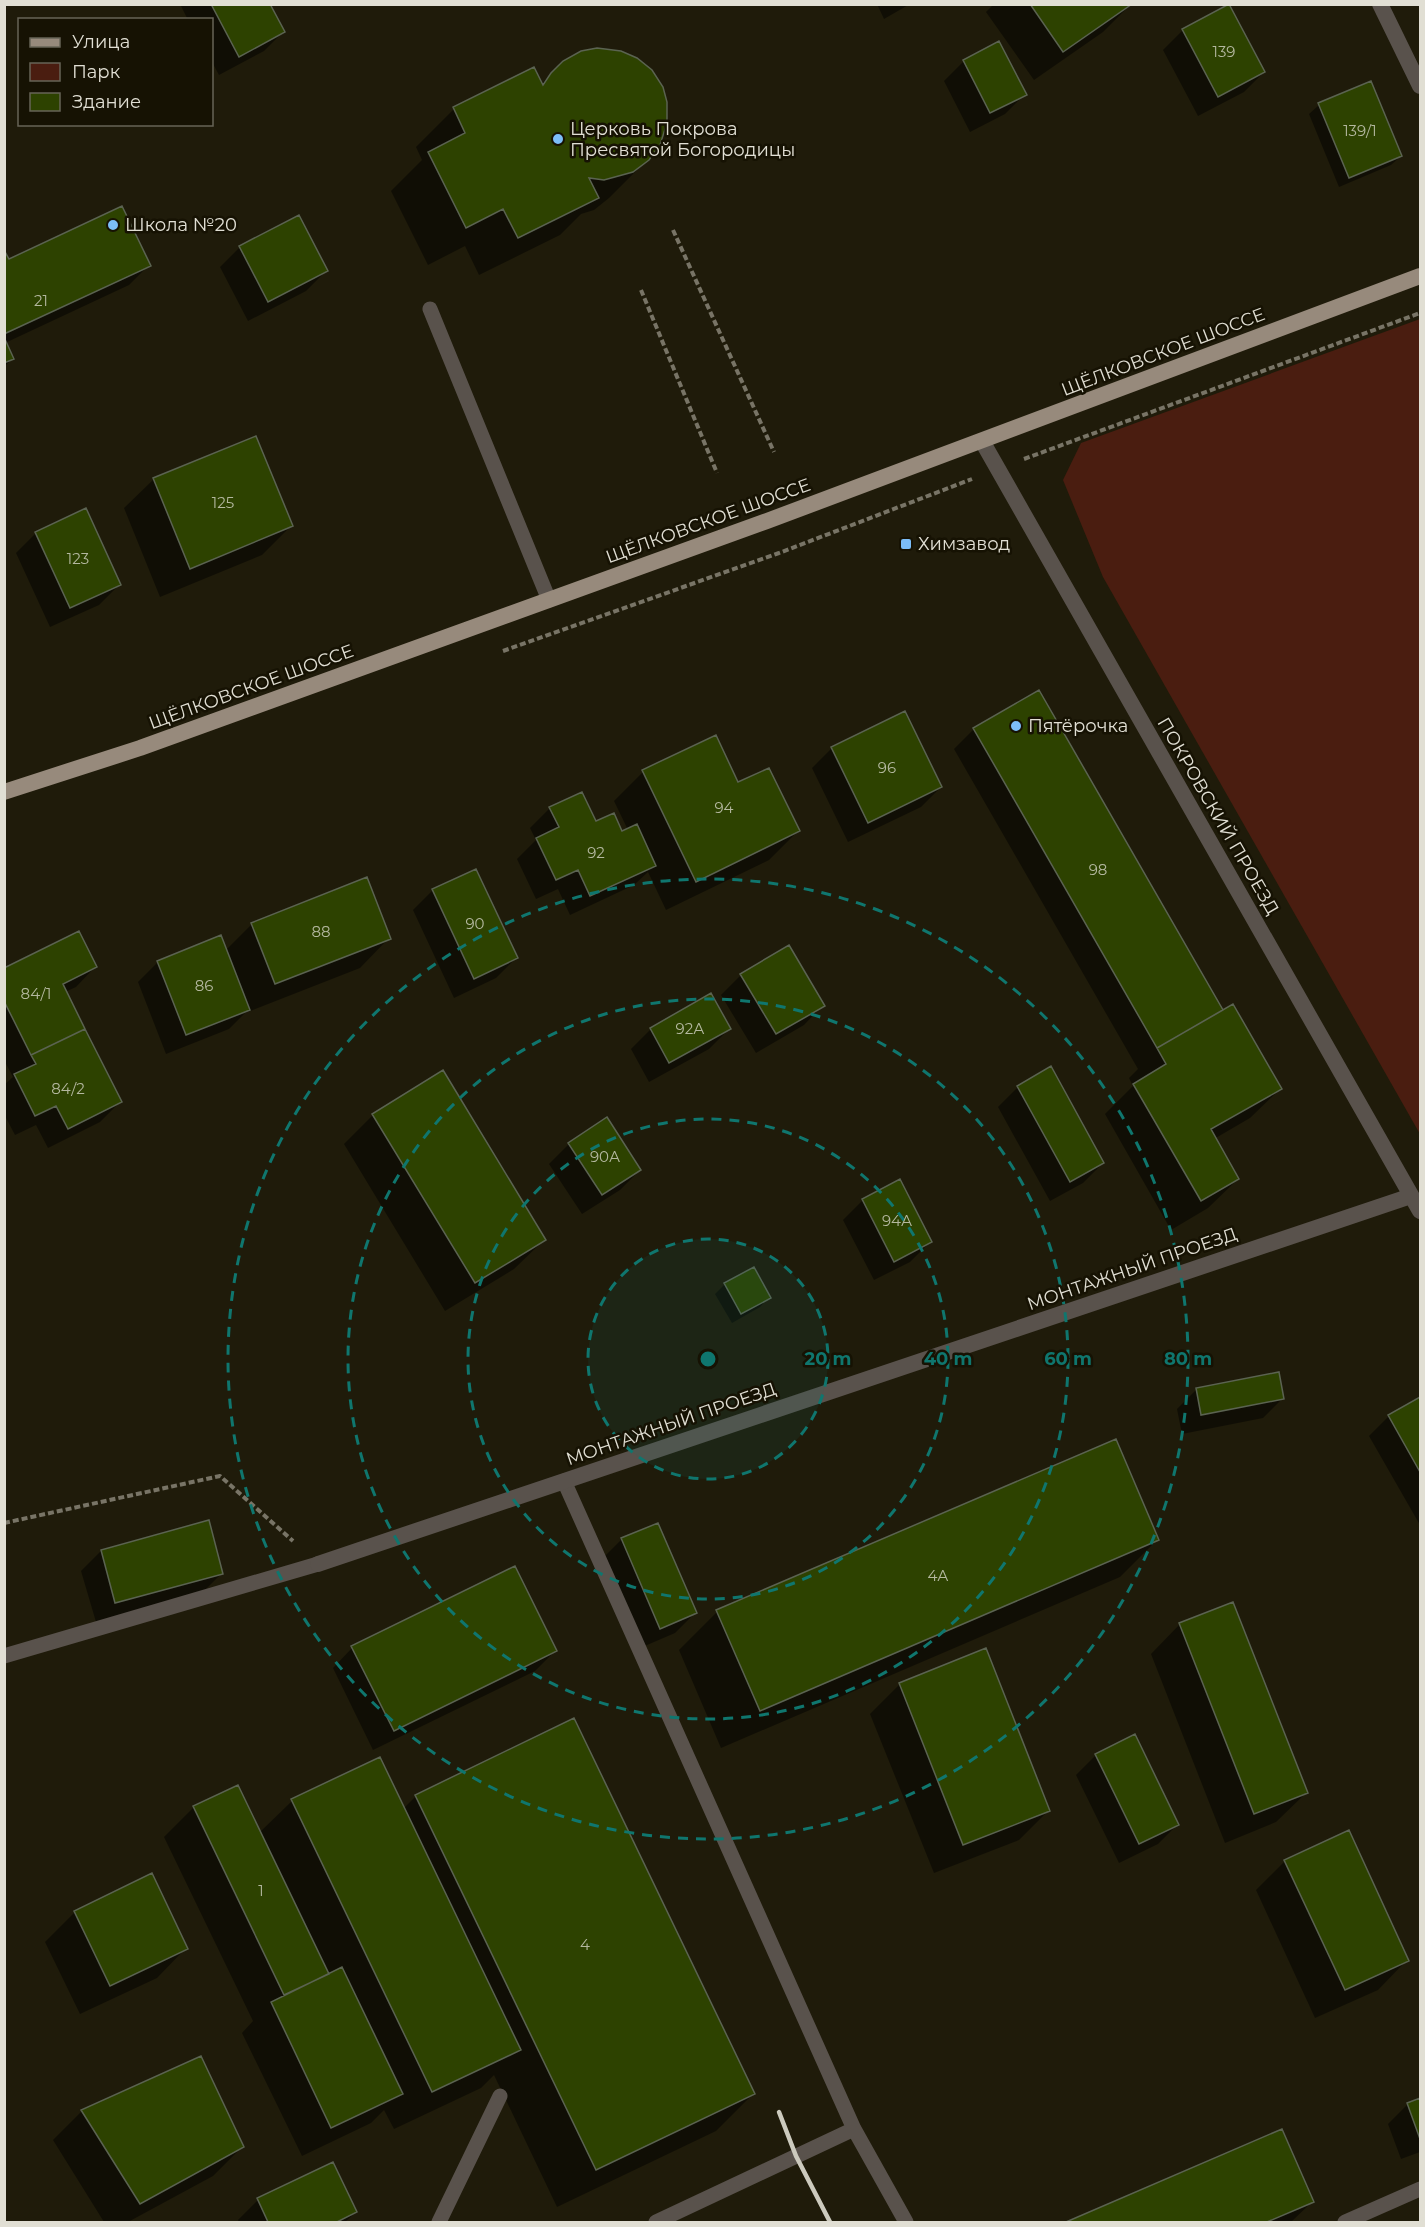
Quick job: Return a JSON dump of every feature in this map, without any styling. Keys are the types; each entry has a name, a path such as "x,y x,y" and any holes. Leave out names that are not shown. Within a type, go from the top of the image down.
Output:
{"main road":[{"name":"ЩЁЛКОВСКОЕ ШОССЕ","path":"4,792 151,744 549,600 982,441 1420,276"}],"street":[{"path":"1380,4 1420,86"},
{"name":"ПОКРОВСКИЙ ПРОЕЗД","path":"982,441 1420,1211"},
{"name":"МОНТАЖНЫЙ ПРОЕЗД","path":"318,1564 1411,1196"}],"lane":[{"path":"430,309 549,600"},
{"path":"564,1481 854,2129 906,2223"},
{"path":"4,1656 318,1564"},
{"path":"439,2223 500,2096"},
{"path":"656,2223 854,2129"},
{"path":"1345,2223 1420,2188"}],"path":[{"path":"673,230 774,452"},
{"path":"641,290 717,473"},
{"path":"780,553 998,469 1420,313"},
{"path":"4,1523 220,1476 318,1564"}],"green space":[{"path":"1420,319 1420,1134 1103,577 1063,480 1081,443"}],"building":[{"path":"211,4 270,4 285,32 239,57"},
{"path":"1030,4 1132,4 1063,52"},
{"path":"1229,4 1265,72 1218,97 1182,29"},
{"path":"999,41 1027,95 990,113 963,60"},
{"name":"Церковь Покрова Пресвятой Богородицы","path":"597,48 621,51 637,58 652,70 663,87 667,102 667,123 660,145 649,160 633,172 604,180 589,178 599,198 518,238 503,209 466,228 428,152 465,133 453,107 534,67 543,85 563,61 581,51"},
{"path":"1371,81 1402,156 1349,178 1318,103"},
{"path":"122,206 151,266 4,334 4,250 9,259"},
{"path":"299,215 328,271 268,302 239,246"},
{"path":"4,337 14,359 4,363"},
{"path":"256,436 293,526 190,569 153,478"},
{"path":"86,508 121,585 70,608 35,532"},
{"path":"1039,690 1223,1010 1157,1048 973,728"},
{"path":"905,711 942,787 868,823 831,747"},
{"path":"716,735 738,782 769,768 800,831 696,882 642,770"},
{"path":"582,792 596,821 614,813 622,831 637,824 656,866 590,896 578,870 556,880 536,838 559,827 549,807"},
{"path":"476,869 518,958 474,979 432,889"},
{"path":"367,877 391,939 275,984 251,923"},
{"path":"79,931 97,967 63,984 85,1029 31,1055 4,1001 4,968"},
{"path":"221,935 250,1010 186,1035 157,961"},
{"path":"789,945 825,1006 776,1034 740,974"},
{"path":"711,993 731,1029 669,1063 650,1028"},
{"path":"1233,1004 1282,1089 1211,1129 1239,1179 1201,1201 1133,1084 1166,1064 1157,1048"},
{"path":"85,1029 122,1102 68,1129 56,1106 35,1116 14,1074 36,1064 31,1055"},
{"path":"1051,1066 1104,1163 1070,1182 1017,1086"},
{"path":"443,1070 546,1240 475,1283 372,1114"},
{"path":"607,1117 641,1170 602,1195 568,1143"},
{"path":"900,1179 932,1242 894,1262 862,1199"},
{"path":"754,1267 771,1298 741,1314 724,1283"},
{"path":"1279,1372 1284,1399 1201,1415 1196,1388"},
{"path":"1420,1397 1420,1472 1388,1415"},
{"path":"1116,1439 1159,1540 760,1711 716,1610"},
{"path":"209,1520 223,1574 115,1603 101,1550"},
{"path":"658,1523 697,1613 660,1629 621,1538"},
{"path":"515,1566 557,1651 394,1731 351,1646"},
{"path":"1233,1602 1308,1793 1254,1814 1179,1623"},
{"path":"986,1648 1050,1811 963,1845 899,1683"},
{"path":"574,1718 755,2094 596,2170 415,1795"},
{"path":"1135,1734 1179,1825 1139,1844 1095,1754"},
{"path":"380,1757 521,2050 432,2092 291,1799"},
{"path":"238,1785 329,1974 284,1995 193,1806"},
{"path":"1349,1830 1409,1961 1345,1990 1284,1860"},
{"path":"152,1873 188,1949 110,1986 74,1911"},
{"path":"342,1967 403,2094 331,2128 271,2002"},
{"path":"201,2056 244,2147 140,2204 81,2110"},
{"path":"1420,2098 1420,2139 1407,2103"},
{"path":"1282,2129 1314,2202 1267,2222 1066,2222"},
{"path":"333,2162 357,2212 337,2222 268,2222 257,2198"}],"railway":[{"path":"779,2112 796,2156 830,2222"}],"place":[{"name":"Церковь Покрова Пресвятой Богородицы","path":"558,139"},
{"name":"Школа №20","path":"113,225"},
{"name":"Химзавод","path":"906,544"},
{"name":"Пятёрочка","path":"1016,726"}]}
